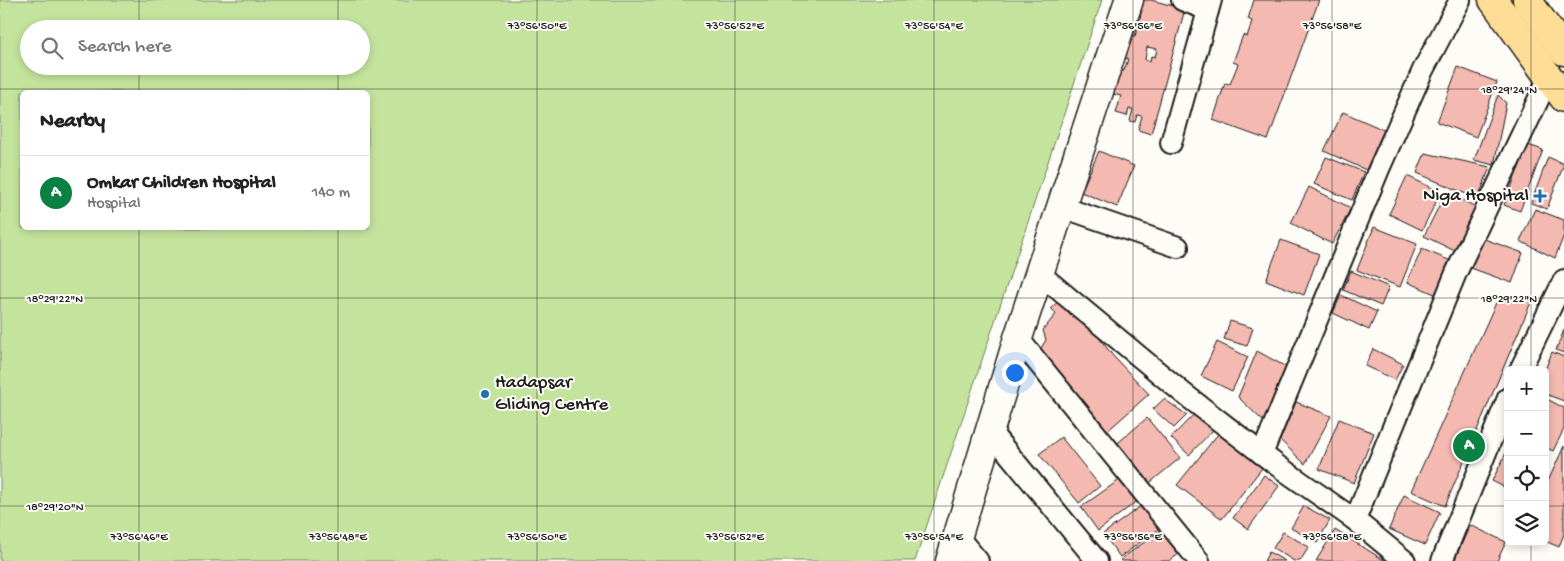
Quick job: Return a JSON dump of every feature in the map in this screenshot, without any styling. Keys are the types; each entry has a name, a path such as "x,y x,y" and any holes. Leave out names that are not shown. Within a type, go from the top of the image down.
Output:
{"highway":[{"path":"1493,0 1556,87"},
{"path":"1527,0 1564,50"}],"street":[{"path":"978,561 954,549 1018,338 1130,0"},
{"path":"1171,143 1210,5 1182,0"},
{"path":"1262,454 1379,169 1423,70 1460,0"},
{"path":"1355,520 1456,273 1556,87"},
{"path":"1062,207 1178,247"},
{"path":"1040,274 1183,393 1262,454 1355,520 1405,561"},
{"path":"1522,366 1564,280"},
{"path":"1018,338 1200,561"},
{"path":"1442,561 1504,408"},
{"path":"990,430 1097,561"}],"green space":[{"name":"Hadapsar Gliding Centre","path":"0,0 1102,0 915,561 0,561"}],"building":[{"path":"1142,0 1151,0 1185,9 1151,134 1138,130 1142,116 1137,115 1135,122 1130,121 1133,109 1129,109 1127,116 1116,113 1121,96 1109,93 1113,81 1117,82 1120,70 1124,71 1128,59 1124,58 1130,35 1135,36 1142,10 1140,9","holes":["1147,47 1157,49 1155,57 1151,56 1150,62 1145,60"]},
{"path":"1254,0 1319,0 1268,140 1213,120 1225,83 1230,84 1238,64 1233,62 1243,35 1247,37 1252,21 1248,19"},
{"path":"1458,67 1497,82 1476,137 1437,122"},
{"path":"1498,95 1506,103 1494,165 1474,160"},
{"path":"1343,112 1384,130 1366,170 1324,151"},
{"path":"1528,145 1543,150 1520,211 1504,205"},
{"path":"1099,151 1134,166 1117,207 1081,192"},
{"path":"1425,153 1490,167 1478,199 1417,173"},
{"path":"1326,157 1364,172 1352,200 1314,184"},
{"path":"1548,157 1564,164 1547,209 1531,203"},
{"path":"1407,176 1441,192 1422,230 1389,214"},
{"path":"1309,187 1351,208 1332,244 1291,223"},
{"path":"1446,192 1480,209 1459,253 1424,236"},
{"path":"1535,209 1564,220 1564,235 1555,258 1520,241"},
{"path":"1374,227 1417,244 1400,287 1357,270"},
{"path":"1479,237 1523,253 1512,283 1468,267"},
{"path":"1281,240 1319,254 1304,295 1266,280"},
{"path":"1422,249 1451,261 1437,295 1407,282"},
{"path":"1351,271 1389,287 1381,306 1343,290"},
{"path":"1341,295 1377,312 1369,330 1333,313"},
{"path":"1499,296 1532,300 1445,506 1411,491"},
{"path":"1060,300 1084,318 1113,356 1149,394 1104,434 1039,351 1046,340 1043,330 1056,314 1051,308"},
{"path":"1230,321 1253,328 1247,346 1224,339"},
{"path":"1564,330 1564,353 1556,350"},
{"path":"1217,342 1248,357 1232,391 1201,376"},
{"path":"1373,349 1403,364 1395,380 1365,366"},
{"path":"1257,351 1288,368 1264,422 1238,397"},
{"path":"1552,352 1564,357 1564,401 1549,395 1549,366 1547,366"},
{"path":"1164,399 1187,415 1174,428 1153,409"},
{"path":"1549,400 1564,408 1564,429 1553,451 1549,449"},
{"path":"1296,402 1331,416 1305,464 1280,440"},
{"path":"1196,412 1214,429 1189,455 1171,438"},
{"path":"1147,418 1180,458 1146,486 1113,447"},
{"path":"1339,419 1374,433 1354,483 1319,469"},
{"path":"1218,434 1262,468 1222,519 1177,485"},
{"path":"1061,437 1100,486 1079,503 1039,454"},
{"path":"1564,446 1564,534 1559,547 1549,543 1549,479"},
{"path":"1504,457 1504,487 1492,481"},
{"path":"1264,475 1279,486 1248,529 1233,518"},
{"path":"1125,476 1141,498 1098,531 1081,507"},
{"path":"1404,495 1440,512 1425,545 1389,529"},
{"path":"1145,503 1163,526 1120,557 1103,534"},
{"path":"1304,506 1330,520 1317,543 1291,528"},
{"path":"1470,525 1504,541 1504,546 1497,561 1454,561"},
{"path":"1167,526 1185,550 1169,561 1122,561 1121,559"},
{"path":"1335,530 1384,560 1384,561 1316,561"},
{"path":"1283,532 1309,547 1300,561 1294,561 1273,548"},
{"path":"1269,552 1285,561 1264,561"}],"place":[{"name":"Niga Hospital","path":"1540,196"},
{"name":"Hadapsar Gliding Centre","path":"485,394"},
{"name":"Omkar Children Hospital","path":"1469,446"}]}
